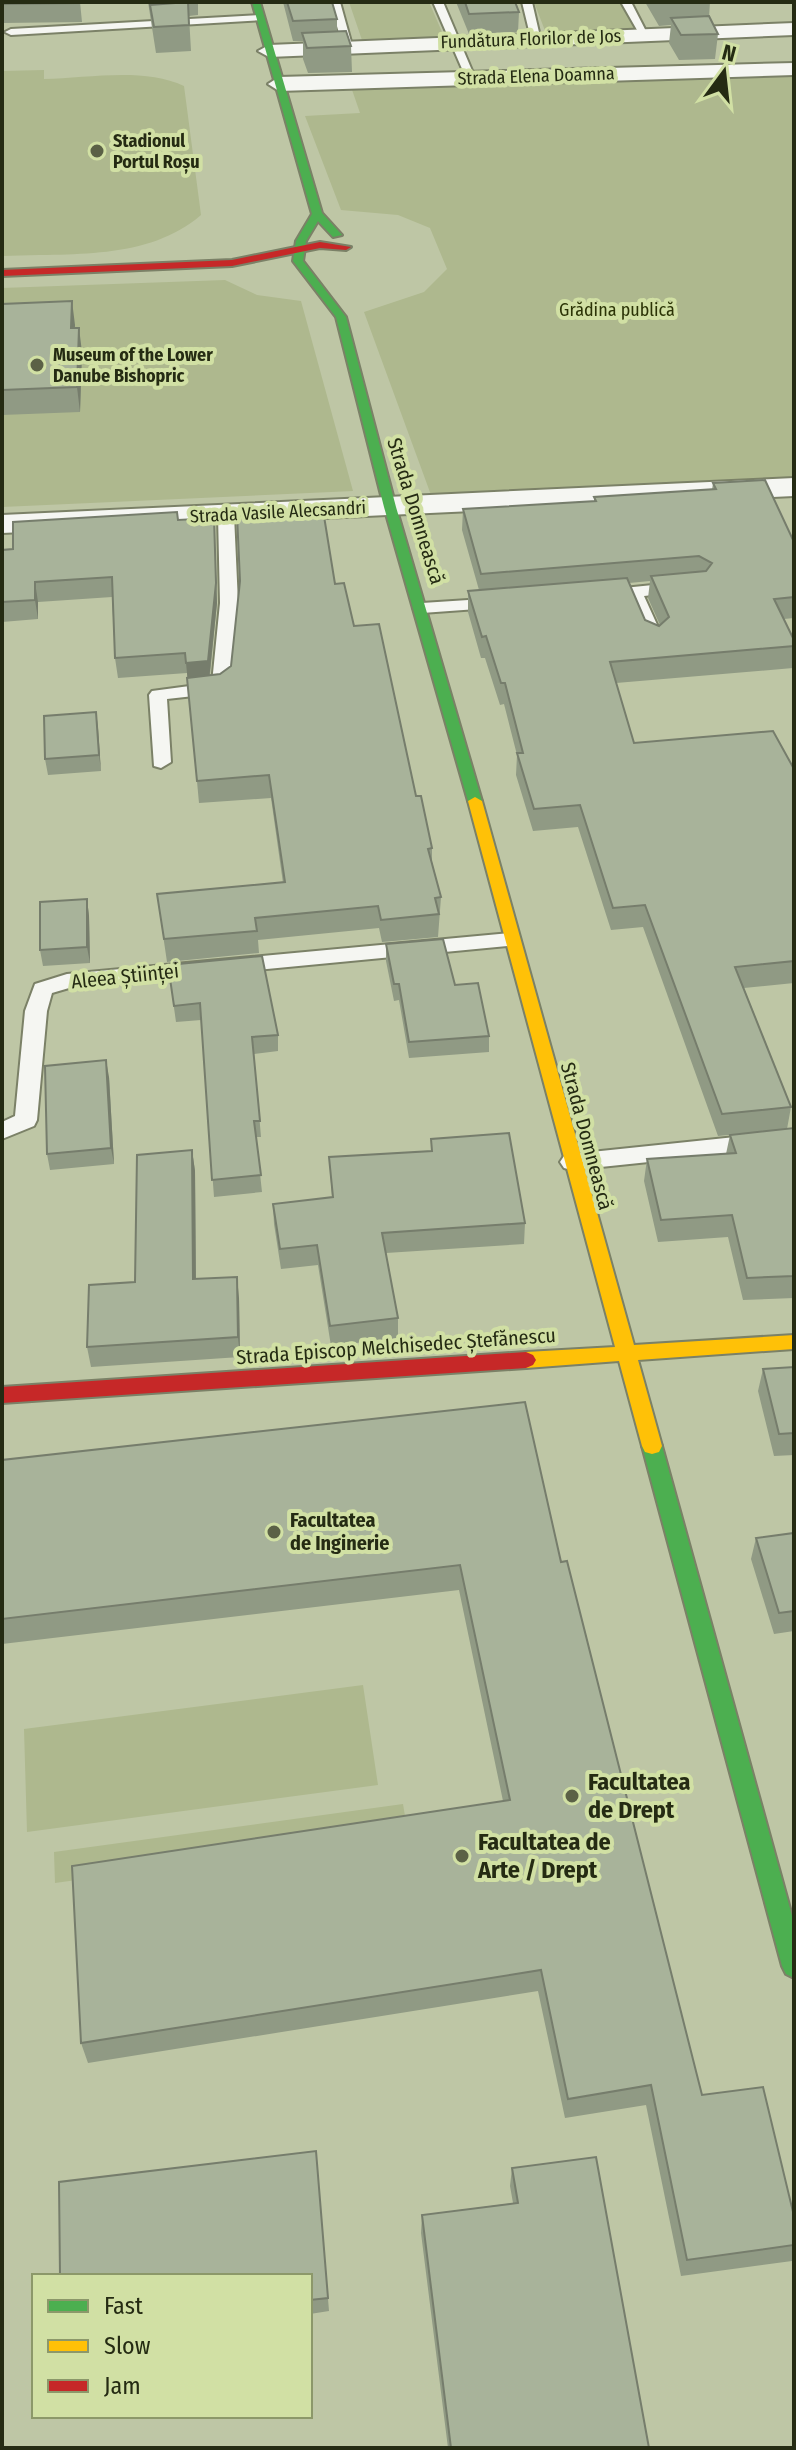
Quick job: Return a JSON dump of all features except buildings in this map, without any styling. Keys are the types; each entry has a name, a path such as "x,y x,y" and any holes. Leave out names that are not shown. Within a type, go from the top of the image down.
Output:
{"main road":[{"path":"2,273 232,263 320,245 348,254 317,214 258,10"},
{"path":"297,250 317,214"},
{"name":"Strada Domnească","path":"297,250 298,261 307,275 341,317"},
{"path":"232,263 307,275"},
{"name":"Strada Domnească","path":"307,275 342,281 341,317 390,507 422,608 510,940 794,1966"},
{"name":"Strada Episcop Melchisedec Ștefănescu","path":"2,1395 794,1342"}],"street":[{"name":"Fundătura Florilor de Jos","path":"269,51 645,35 727,22 794,29"},
{"path":"727,22 755,70"},
{"name":"Strada Elena Doamna","path":"279,84 794,69"},
{"name":"Strada Vasile Alecsandri","path":"2,524 794,487"}],"lane":[{"path":"335,2 349,47"},
{"path":"438,2 472,78"},
{"path":"527,2 537,39"},
{"path":"626,2 645,35"},
{"path":"11,32 258,10"},
{"path":"161,762 158,695 221,688 228,650 226,515"},
{"path":"590,596 697,585"},
{"path":"634,592 655,640"},
{"path":"422,608 514,602"},
{"name":"Aleea Științei","path":"2,1131 26,1120 36,1011 43,989 67,981 510,940"},
{"path":"572,1162 794,1139"}],"green space":[{"path":"349,2 429,2 445,39 363,43"},
{"path":"534,2 620,2 637,33 547,36"},
{"name":"Grădina publică","path":"794,69 794,479 431,495 364,312 424,292 447,269 430,228 398,215 341,210 305,116 360,113 349,81"},
{"name":"Stadionul Portul Roșu","path":"44,70 44,79 134,75 168,80 184,86 201,215 180,230 132,247 80,254 2,256 2,71"},
{"path":"225,280 257,295 301,301 353,491 2,507 2,288"},
{"path":"363,1685 378,1785 27,1832 24,1729"},
{"path":"403,1804 408,1834 55,1883 54,1852"}],"traffic: fast":[{"path":"256,2 317,214 337,235"},
{"path":"317,214 301,241 298,261 341,317 390,507 475,801"},
{"path":"652,1446 794,1966"}],"traffic: slow":[{"path":"475,801 652,1446"},
{"path":"526,1360 794,1342"}],"traffic: jam":[{"path":"2,273 232,263 320,245 346,247"},
{"path":"2,1395 526,1360"}],"place":[{"name":"Stadionul Portul Roșu","path":"97,151"},
{"name":"Museum of the Lower Danube Bishopric","path":"37,365"},
{"name":"Facultatea de Inginerie","path":"274,1532"},
{"name":"Facultatea de Drept","path":"572,1796"},
{"name":"Facultatea de Arte / Drept","path":"462,1856"}]}
